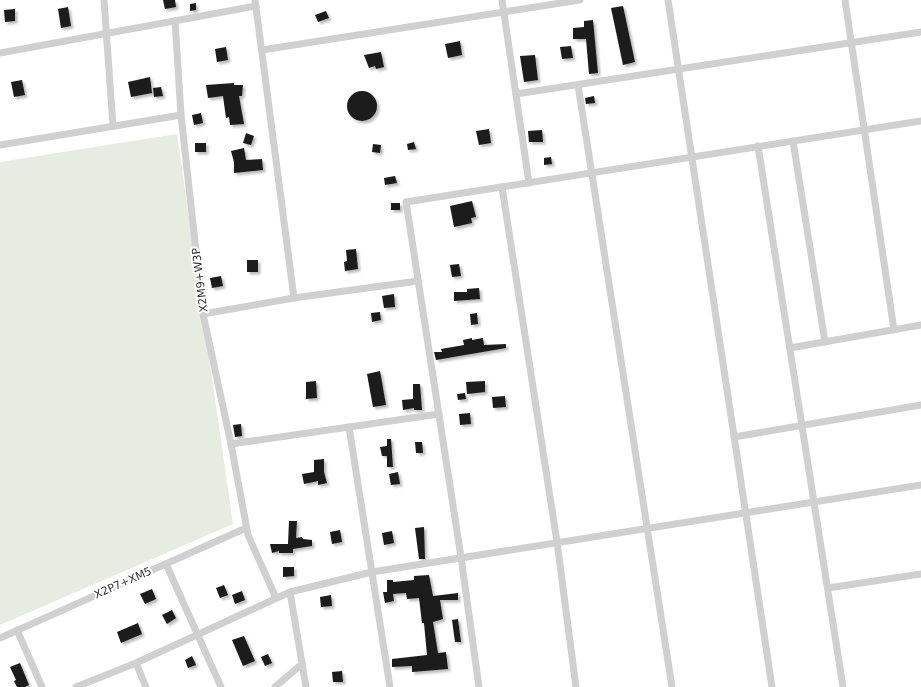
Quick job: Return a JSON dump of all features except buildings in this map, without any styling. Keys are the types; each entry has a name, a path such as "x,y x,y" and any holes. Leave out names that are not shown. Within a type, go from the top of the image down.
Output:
{"street":[{"path":"104,0 113,126"},
{"path":"502,0 529,183"},
{"path":"262,50 580,0"},
{"path":"668,0 772,687"},
{"path":"845,0 894,330"},
{"path":"0,53 175,21 256,3 294,298"},
{"name":"X2M9+W3P","path":"175,21 181,115 203,314 246,528 276,598"},
{"path":"516,94 921,32"},
{"path":"578,85 672,687"},
{"path":"0,145 181,115"},
{"path":"479,687 461,558 406,202 921,121"},
{"path":"793,141 824,342"},
{"path":"758,146 843,687"},
{"path":"502,187 556,542 576,687"},
{"path":"203,314 294,298 418,281"},
{"path":"790,348 921,325"},
{"path":"734,437 921,406"},
{"path":"230,444 439,414"},
{"path":"349,427 390,687"},
{"path":"76,687 136,663 290,592 372,572 921,485"},
{"name":"X2P7+XM5","path":"0,638 246,528"},
{"path":"166,564 221,687"},
{"path":"828,588 921,574"},
{"path":"290,592 306,687"},
{"path":"17,630 42,687"},
{"path":"136,663 146,687"},
{"path":"275,687 302,664"}],"shaded area":[{"path":"177,134 233,524 0,625 0,162"}]}
